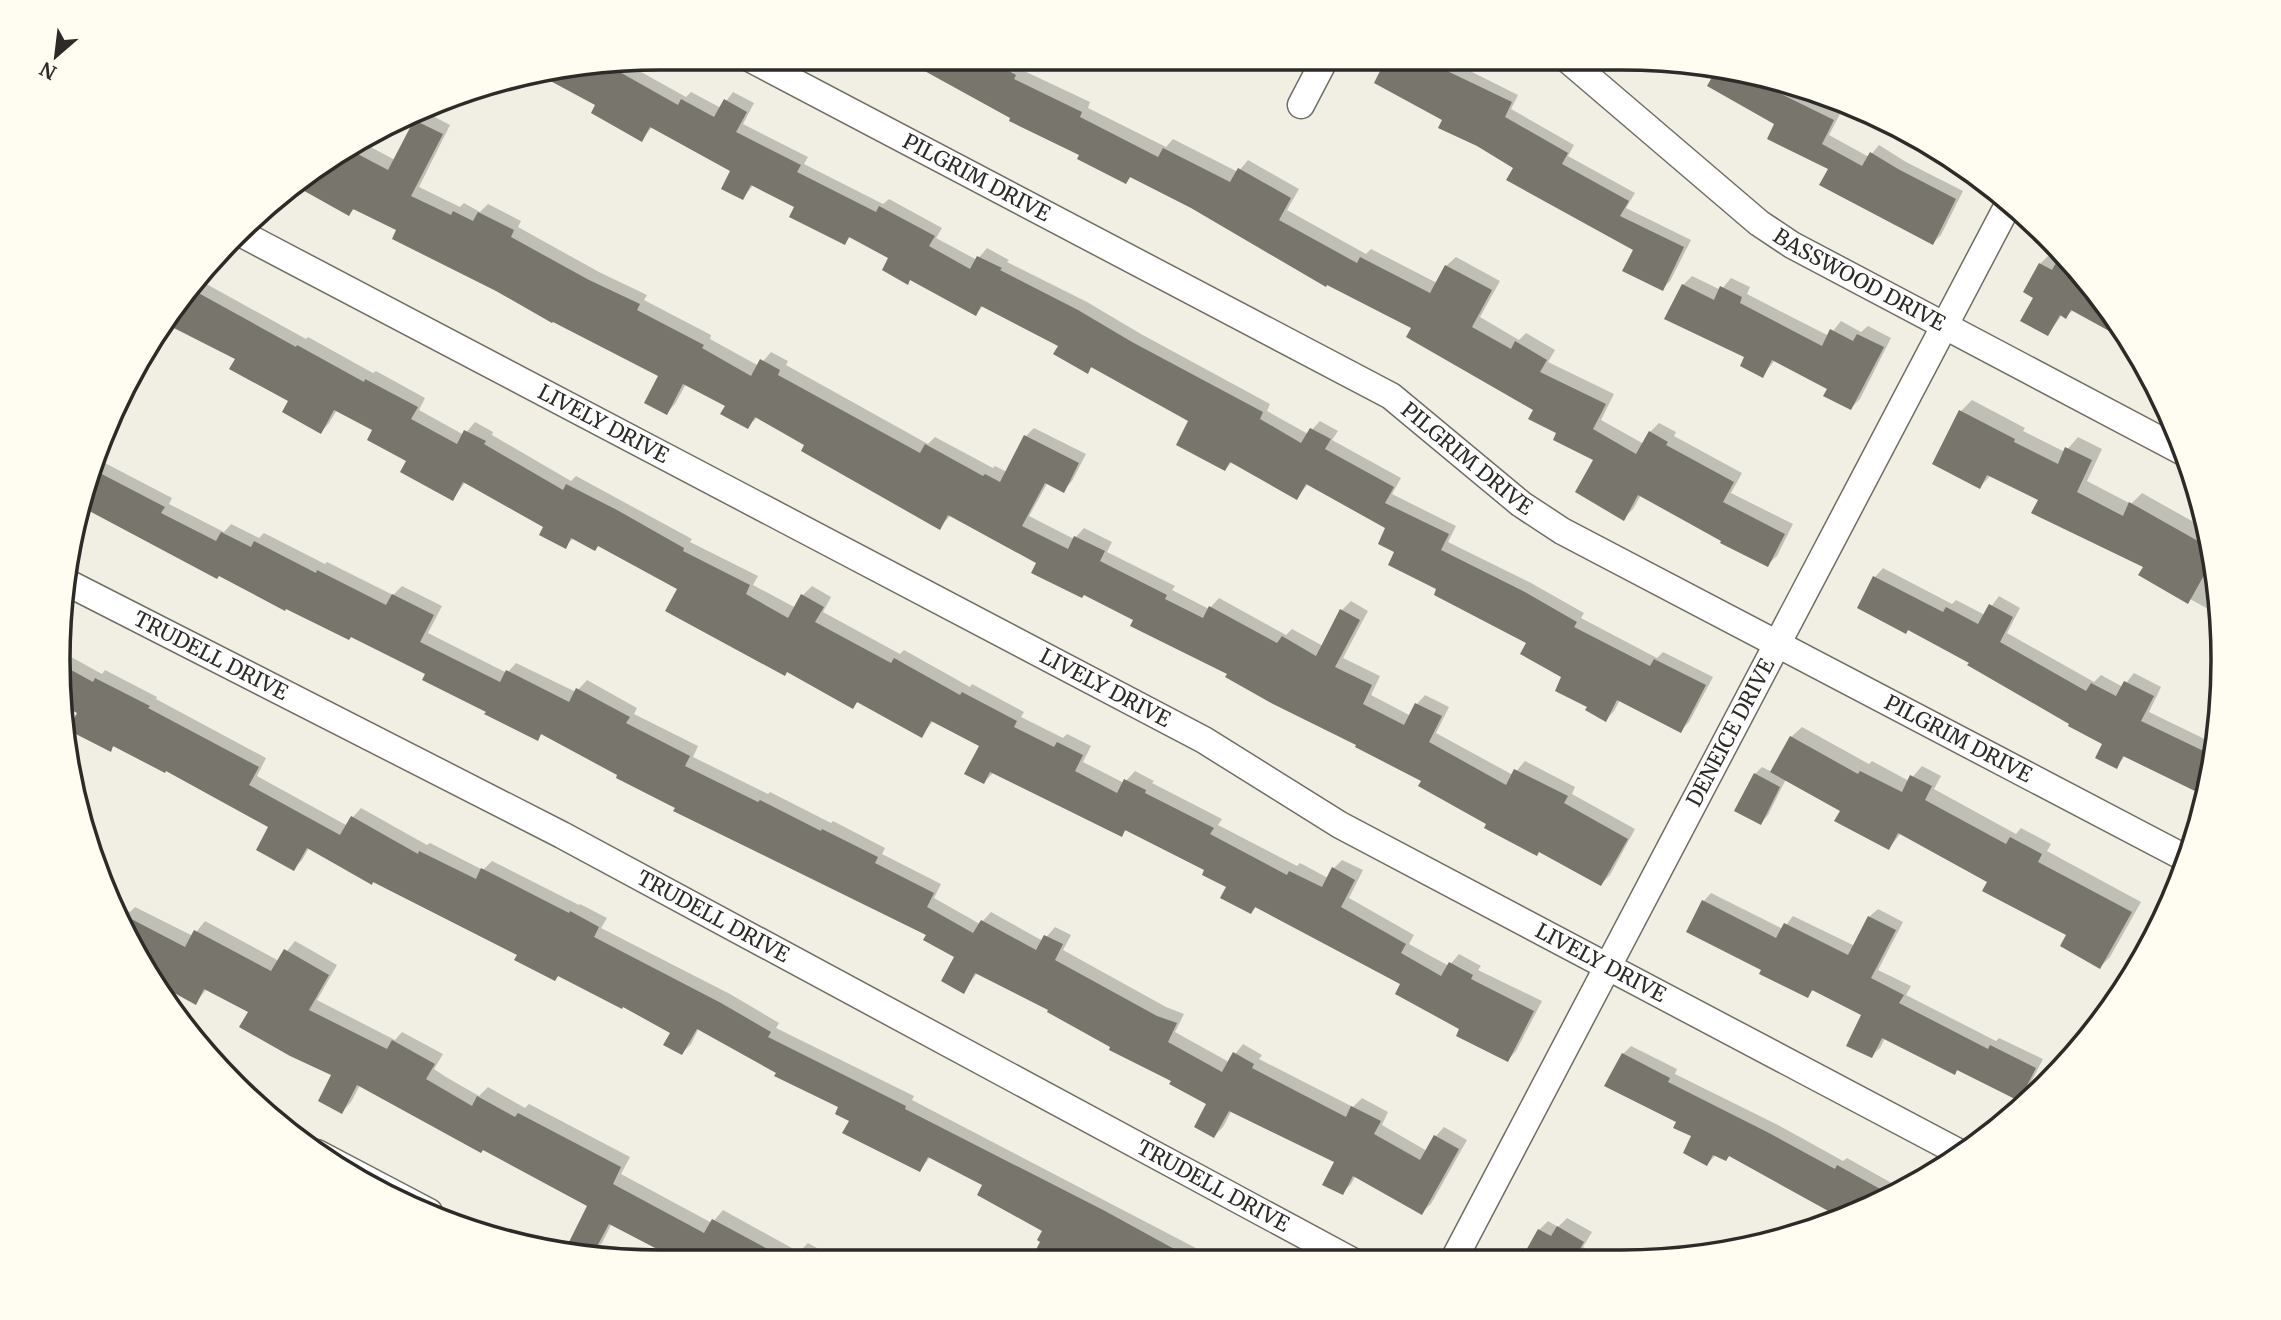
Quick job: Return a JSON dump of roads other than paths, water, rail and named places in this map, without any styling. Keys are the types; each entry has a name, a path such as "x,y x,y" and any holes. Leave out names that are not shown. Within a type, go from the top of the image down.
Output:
{"street":[{"name":"PILGRIM DRIVE","path":"772,70 1391,396 1540,518 2178,854"},
{"path":"1301,105 1319,70"},
{"name":"BASSWOOD DRIVE","path":"1580,70 1759,223 1792,245 2170,445"},
{"name":"DENEICE DRIVE","path":"1459,1250 2004,212"},
{"name":"LIVELY DRIVE","path":"249,237 1204,740 1340,825 1952,1149"},
{"name":"TRUDELL DRIVE","path":"75,586 562,835 1332,1250"}]}
